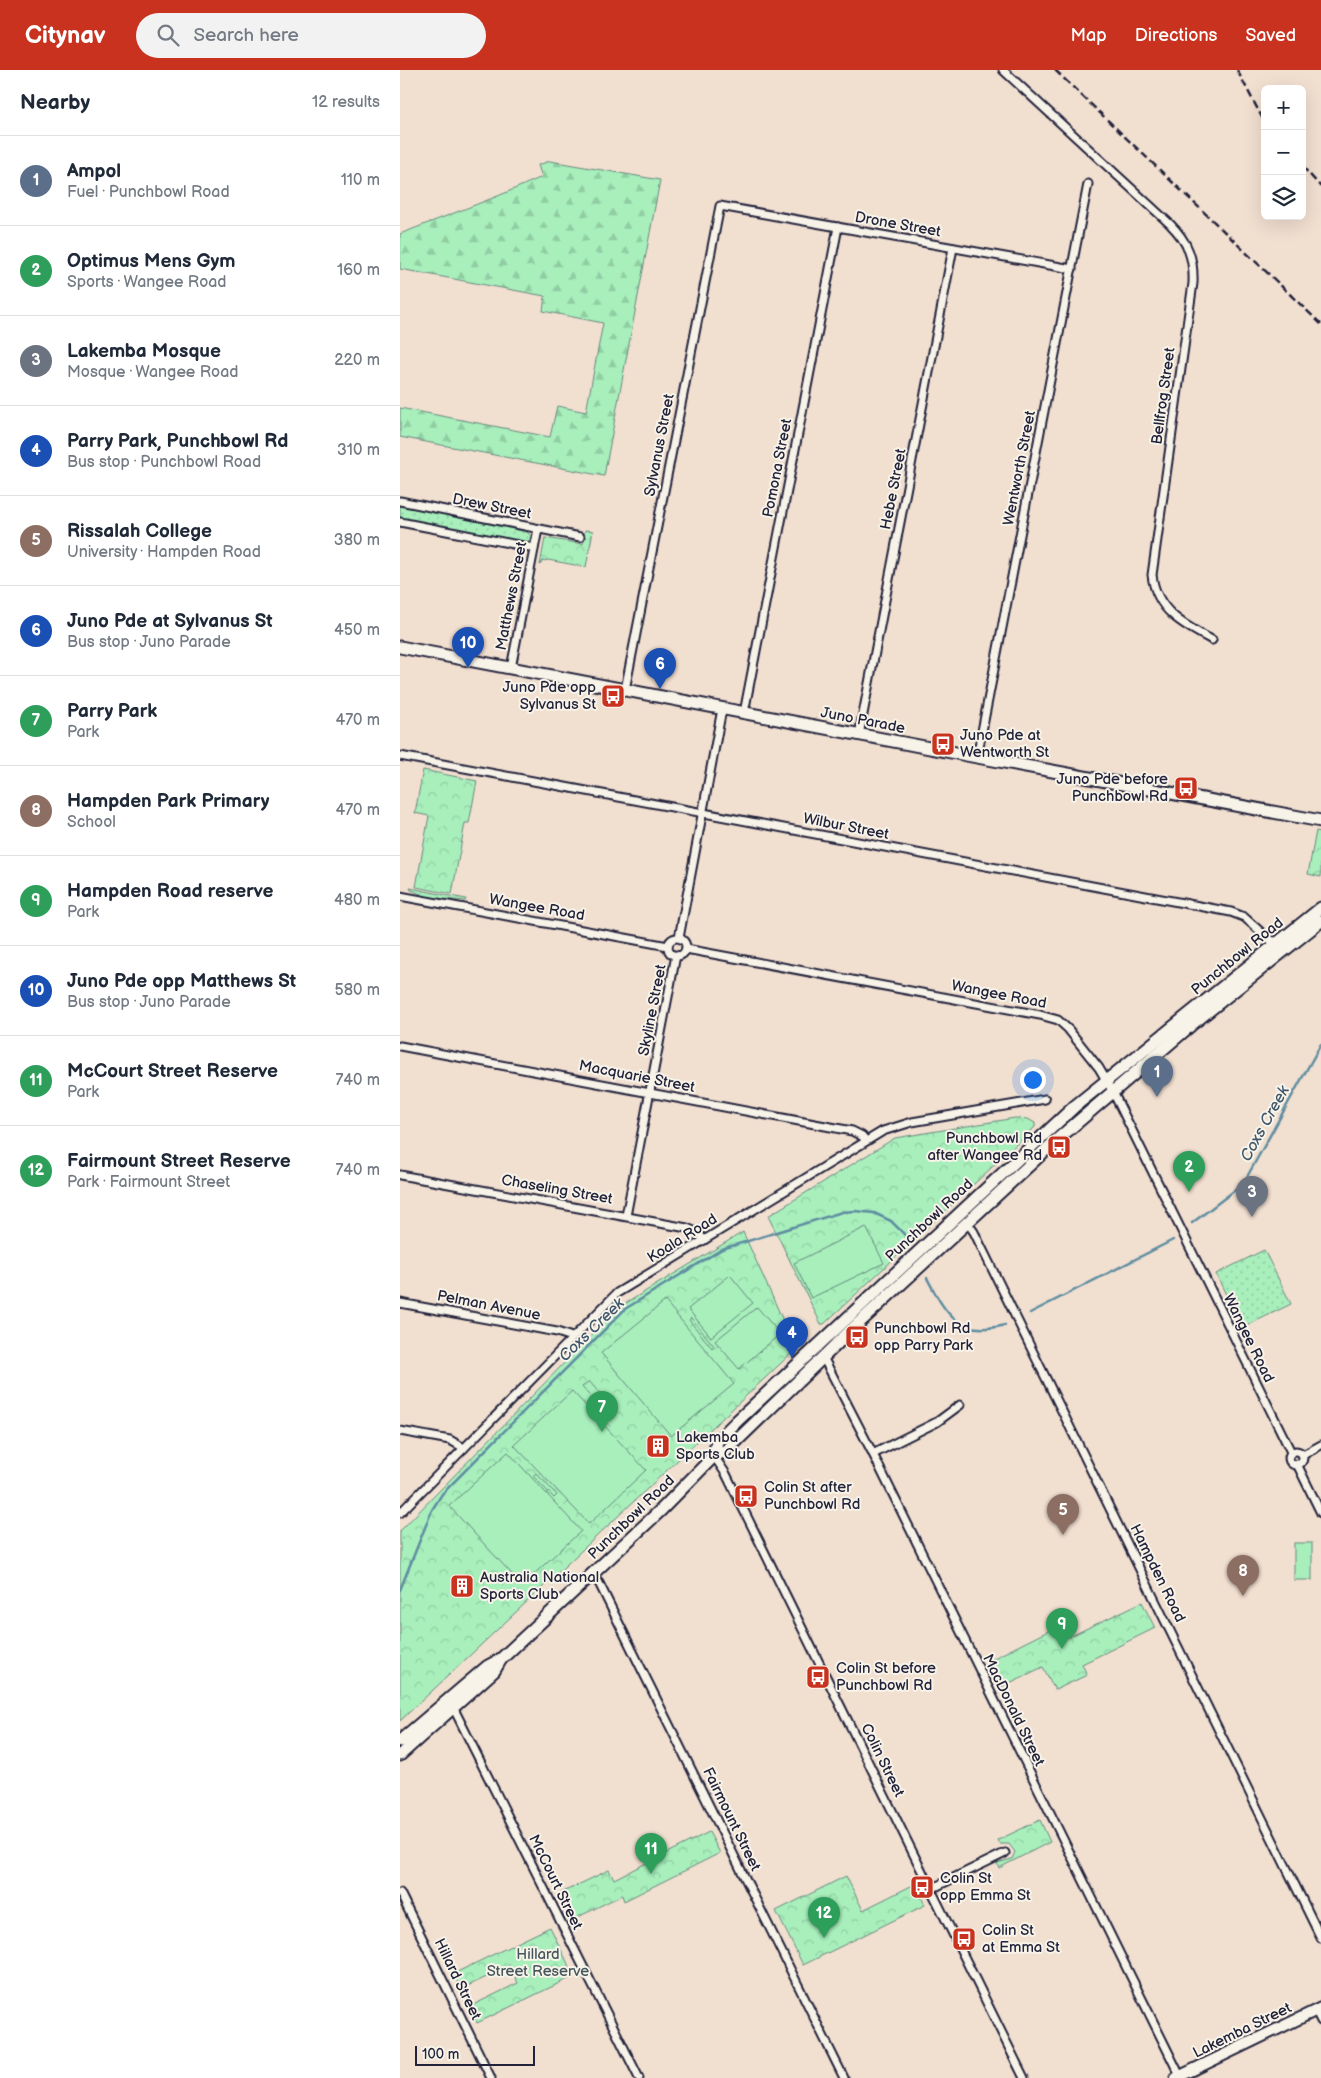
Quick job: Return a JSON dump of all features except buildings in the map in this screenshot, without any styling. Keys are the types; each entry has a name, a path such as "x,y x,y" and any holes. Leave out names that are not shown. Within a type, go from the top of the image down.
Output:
{"main road":[{"name":"Juno Parade","path":"400,647 1321,821"},
{"name":"Punchbowl Road","path":"714,1456 717,1441 737,1421 1034,1142 1106,1080 1321,908"},
{"name":"Punchbowl Road","path":"400,1755 488,1666 501,1659 592,1575 661,1510 714,1456 726,1451 1052,1144 1191,1025 1321,921"},
{"name":"Punchbowl Road","path":"400,1741 451,1702"},
{"name":"Lakemba Street","path":"1178,2077 1318,2010"}],"street":[{"name":"Bellfrog Street","path":"1003,70 1068,131 1106,163 1177,231 1188,246 1191,254 1193,283 1152,575 1157,596 1167,610 1190,628 1212,640"},
{"name":"Wentworth Street","path":"977,757 1088,184"},
{"name":"Drone Street","path":"720,206 1072,269"},
{"name":"Sylvanus Street","path":"625,690 720,206"},
{"name":"Pomona Street","path":"744,713 838,227"},
{"name":"Hebe Street","path":"859,735 954,248"},
{"name":"Drew Street","path":"400,501 580,537"},
{"path":"400,522 534,548"},
{"name":"Matthews Street","path":"511,668 538,529"},
{"path":"679,938 722,709"},
{"name":"Wilbur Street","path":"400,756 1231,912 1244,916 1270,940 1279,942"},
{"name":"Wangee Road","path":"400,896 668,946"},
{"path":"679,938 684,941 686,949 683,953 676,955 671,953 668,946 674,939 679,938"},
{"name":"Wangee Road","path":"686,949 1058,1020 1068,1029 1113,1092 1291,1452"},
{"name":"Skyline Street","path":"626,1216 676,955"},
{"name":"Macquarie Street","path":"400,1046 852,1131 862,1136 866,1141"},
{"name":"Koala Road","path":"400,1513 617,1293 866,1141 892,1128 912,1122 1045,1100"},
{"name":"Chaseling Street","path":"400,1175 687,1228 698,1233 704,1240"},
{"name":"Hampden Road","path":"967,1222 974,1232 1201,1690 1321,1938"},
{"name":"Pelman Avenue","path":"400,1302 557,1332 572,1337"},
{"name":"MacDonald Street","path":"824,1357 1178,2077"},
{"path":"873,1454 937,1422 960,1405"},
{"path":"400,1431 450,1440 464,1448"},
{"path":"1303,1455 1321,1445"},
{"path":"1298,1464 1293,1464 1290,1461 1289,1456 1291,1452 1298,1450 1303,1455"},
{"path":"1298,1464 1302,1461 1303,1455"},
{"name":"Colin Street","path":"714,1456 726,1474 1024,2078"},
{"path":"1298,1464 1321,1513"},
{"name":"Fairmount Street","path":"592,1575 599,1583 656,1696 844,2078"},
{"name":"McCourt Street","path":"451,1702 639,2078"},
{"path":"932,1889 1005,1853"},
{"name":"Hillard Street","path":"400,1893 491,2078"},
{"path":"1318,2010 1321,2021"}],"green space":[{"path":"550,161 660,180 604,476 400,437 400,408 550,437 557,406 586,412 603,323 543,311 545,296 400,269 400,234 542,177 538,165"},
{"path":"400,505 527,532 531,536 530,540 525,543 400,519"},
{"path":"585,530 593,531 586,567 548,560 543,561 540,565 545,538 583,544"},
{"path":"423,770 477,781 469,823 465,823 452,894 416,887 429,816 415,813"},
{"path":"1316,831 1321,832 1321,877 1308,874"},
{"path":"410,888 466,899 465,901 435,899"},
{"path":"1015,1118 1028,1119 1035,1123 1035,1127 824,1324 821,1324 768,1216 895,1138"},
{"path":"866,1227 884,1263 811,1298 794,1263"},
{"path":"743,1232 796,1349 400,1721 400,1531 618,1308"},
{"path":"1264,1250 1291,1304 1242,1328 1216,1274"},
{"path":"730,1275 753,1303 711,1337 688,1309"},
{"path":"665,1301 734,1384 671,1436 601,1353"},
{"path":"757,1307 780,1334 739,1369 715,1341"},
{"path":"691,1318 714,1346 712,1348 689,1320"},
{"path":"589,1381 608,1403 601,1409 582,1387"},
{"path":"572,1391 646,1470 589,1524 514,1445"},
{"path":"508,1452 581,1531 522,1585 449,1506"},
{"path":"536,1473 557,1495 554,1498 533,1476"},
{"path":"1294,1543 1312,1543 1312,1580 1294,1580"},
{"path":"1142,1602 1155,1628 1082,1664 1087,1675 1055,1690 1043,1667 1001,1687 988,1661 1062,1624 1069,1637"},
{"path":"1040,1820 1050,1842 999,1868 997,1863 1012,1859 1015,1852 1009,1844 1000,1844 998,1840"},
{"path":"709,1832 720,1853 624,1901 622,1895 574,1919 561,1893 609,1870 614,1879"},
{"path":"846,1876 863,1910 915,1884 925,1905 803,1965 776,1911"},
{"name":"Hillard Street Reserve","path":"550,1927 574,1976 477,2023 469,2007 518,1983 510,1966 461,1989 453,1974"}],"waterway":[{"name":"Coxs Creek","path":"1192,1223 1243,1184 1321,1044"},
{"name":"Coxs Creek","path":"400,1590 432,1510 442,1494 625,1309 722,1249 842,1212 874,1213 891,1221 910,1242"},
{"name":"Coxs Creek","path":"1030,1313 1173,1240"},
{"name":"Coxs Creek","path":"927,1278 941,1303 956,1320 976,1328 1005,1325"}],"railway":[{"path":"1055,70 1321,324"},
{"path":"1237,70 1261,115"},
{"path":"1306,170 1321,187"}],"place":[{"name":"Juno Pde opp Matthews St","path":"468,668"},
{"name":"Juno Pde at Sylvanus St","path":"660,689"},
{"name":"Juno Pde opp Sylvanus St","path":"613,696"},
{"name":"Juno Pde at Wentworth St","path":"943,744"},
{"name":"Juno Pde before Punchbowl Rd","path":"1186,788"},
{"name":"Ampol","path":"1157,1097"},
{"name":"Punchbowl Rd after Wangee Rd","path":"1059,1147"},
{"name":"Optimus Mens Gym","path":"1189,1192"},
{"name":"Lakemba Mosque","path":"1252,1217"},
{"name":"Punchbowl Rd opp Parry Park","path":"857,1337"},
{"name":"Parry Park, Punchbowl Rd","path":"792,1358"},
{"name":"Parry Park","path":"602,1432"},
{"name":"Lakemba Sports Club","path":"658,1446"},
{"name":"Colin St after Punchbowl Rd","path":"746,1496"},
{"name":"Rissalah College","path":"1063,1535"},
{"name":"Australia National Sports Club","path":"462,1586"},
{"name":"Hampden Park Primary","path":"1243,1596"},
{"name":"Hampden Road reserve","path":"1062,1649"},
{"name":"Colin St before Punchbowl Rd","path":"818,1677"},
{"name":"McCourt Street Reserve","path":"651,1874"},
{"name":"Colin St opp Emma St","path":"922,1887"},
{"name":"Fairmount Street Reserve","path":"824,1938"},
{"name":"Colin St at Emma St","path":"964,1939"}]}
